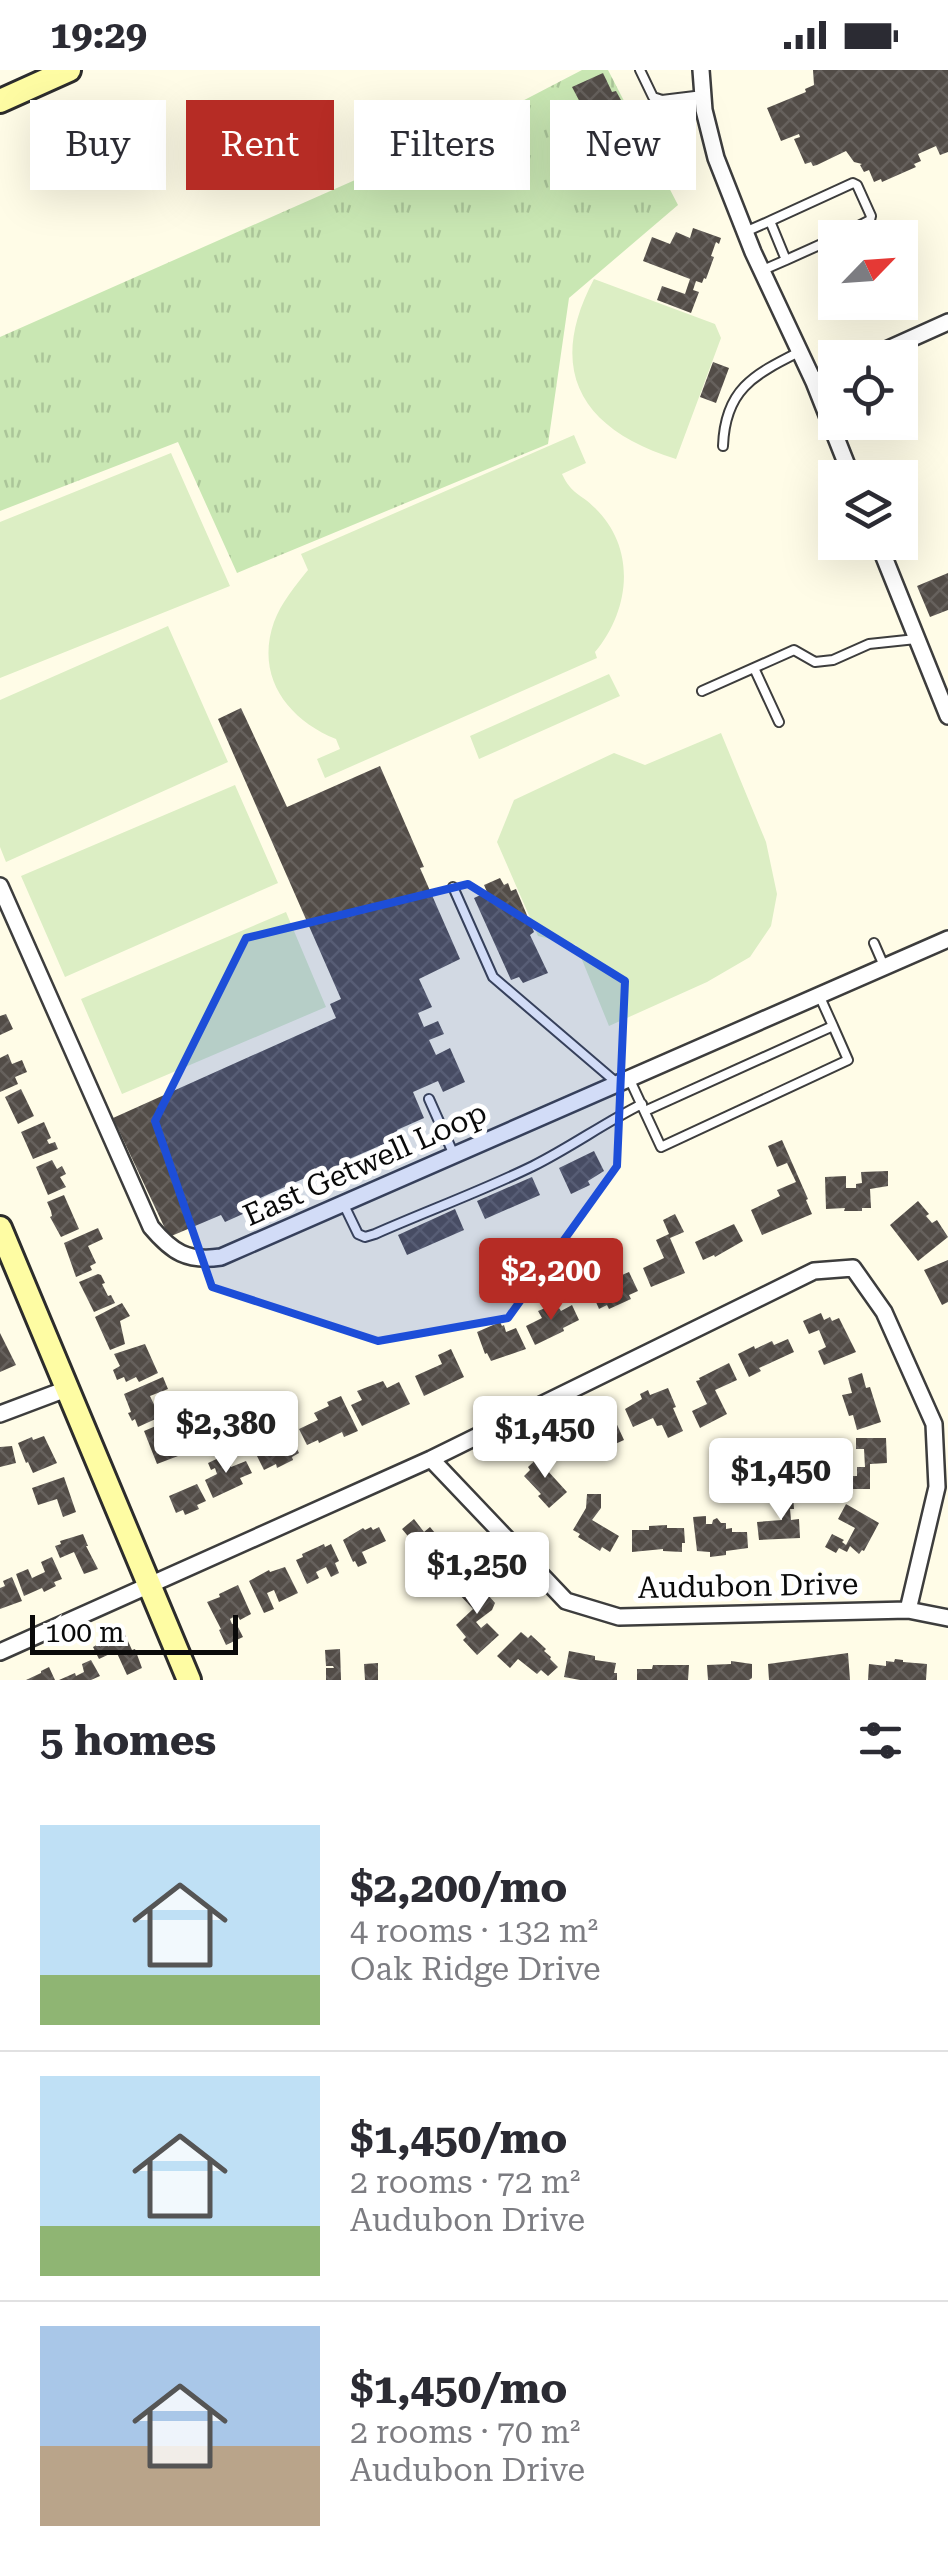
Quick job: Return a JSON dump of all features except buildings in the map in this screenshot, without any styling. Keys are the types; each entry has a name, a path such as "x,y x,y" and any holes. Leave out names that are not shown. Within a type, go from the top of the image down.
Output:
{"main road":[{"path":"0,101 70,70"},
{"path":"0,1228 189,1680"}],"street":[{"path":"701,70 704,110 716,158 845,460"},
{"path":"908,340 948,322"},
{"path":"814,382 818,380"},
{"path":"885,560 948,716"},
{"name":"East Getwell Loop","path":"0,886 150,1226 167,1247 204,1259 221,1257 948,939"},
{"path":"0,1652 432,1460 814,1271 853,1268 884,1312 934,1424 937,1487 908,1610"},
{"path":"0,1414 69,1388"},
{"name":"Audubon Drive","path":"432,1460 566,1601 619,1617 908,1610 948,1618"}],"lane":[{"path":"640,70 653,96 662,100 703,95"},
{"path":"745,232 853,183 870,220"},
{"path":"770,220 786,260"},
{"path":"761,271 818,246"},
{"path":"723,446 725,419 742,386 799,352"},
{"path":"702,691 794,650 815,662 834,660 868,644 916,639"},
{"path":"754,668 779,722"},
{"path":"453,887 493,977 624,1081 644,1108 661,1147 848,1060 818,995"},
{"path":"874,943 884,966"},
{"path":"343,1203 358,1234 375,1234 531,1167 604,1124 832,1026"},
{"path":"430,1100 454,1155"}],"highlighted area":[{"path":"468,884 625,981 617,1166 508,1318 378,1341 212,1287 155,1121 246,938"}],"green space":[{"path":"582,70 608,70 624,100 550,100 550,190 670,190 678,205 569,298 548,444 237,573 178,442 0,511 0,337 354,180 354,190 530,190 530,100 524,100"},
{"path":"594,279 715,324 721,338 676,459 617,432 596,414 581,393 574,369 573,342"},
{"path":"574,435 586,463 562,474 608,524 623,561 624,580 616,618 595,652 597,658 325,778 317,759 340,749 336,739 303,720 290,707 272,677 269,660 269,642 277,615 308,570 301,554"},
{"path":"171,453 230,586 0,678 0,522"},
{"path":"168,626 228,762 6,862 0,847 0,700"},
{"path":"609,674 620,696 479,759 470,736"},
{"path":"721,733 766,842 777,894 771,926 750,957 707,982 609,1026 576,945 538,936 497,842 514,800 614,753 645,765"},
{"path":"235,785 278,883 65,977 21,876"},
{"path":"286,912 326,1007 122,1094 81,999"}]}
